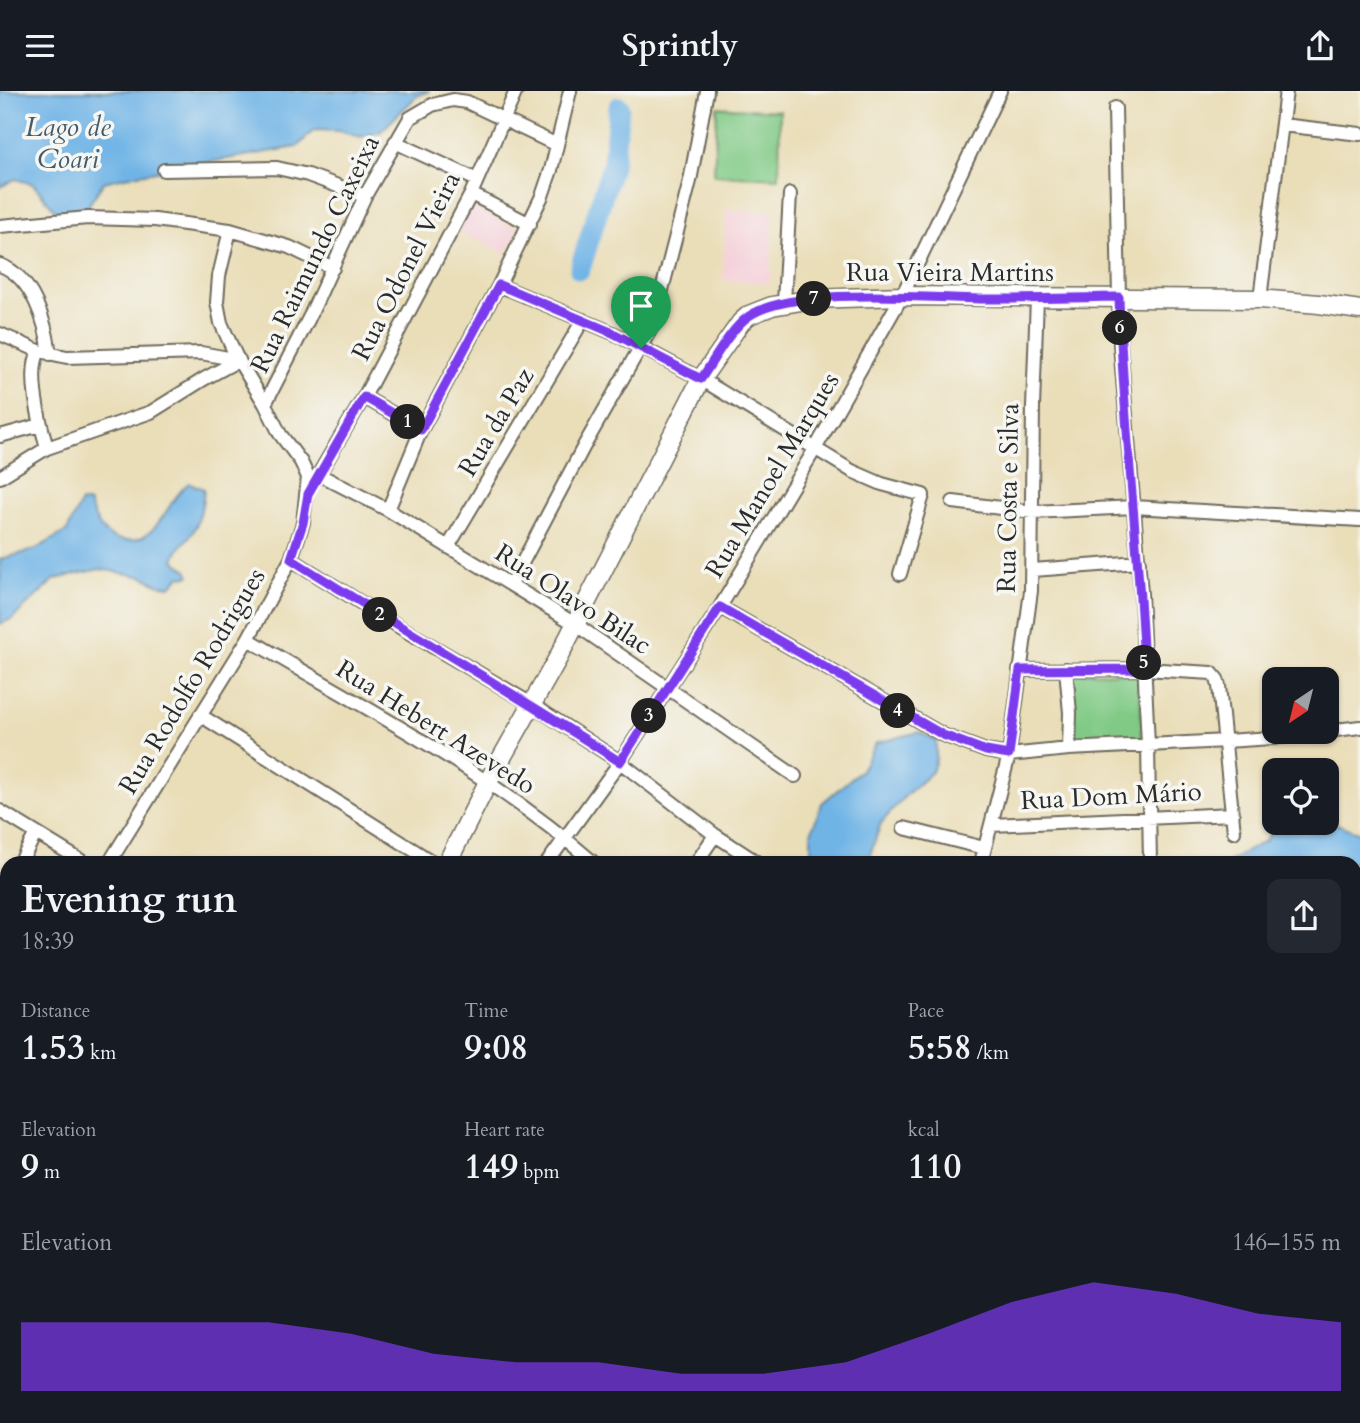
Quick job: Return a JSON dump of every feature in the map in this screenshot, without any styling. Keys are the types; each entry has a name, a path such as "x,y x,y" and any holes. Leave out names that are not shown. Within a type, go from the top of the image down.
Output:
{"main road":[{"name":"Rua Vieira Martins","path":"451,856 575,624 701,379 741,323 760,310 813,299 902,296 1260,299 1360,310"}],"street":[{"name":"Rua Odonel Vieira","path":"313,476 364,397 471,194 516,91"},
{"path":"388,510 421,430 530,224 551,170 570,91"},
{"path":"511,584 584,446 653,325 690,181 707,91"},
{"name":"Rua Manoel Marques","path":"552,856 620,762 720,607 816,449 902,296 1000,91"},
{"path":"1260,299 1286,91"},
{"name":"Rua Raimundo Caxeixa","path":"265,404 333,268 365,196 410,118 432,106 453,100 467,101 556,145"},
{"path":"1115,108 1120,344 1139,562 1148,745 1150,856"},
{"path":"1282,124 1360,134"},
{"path":"395,142 477,180"},
{"path":"164,170 277,167 365,196"},
{"path":"471,194 530,224"},
{"path":"784,303 790,194"},
{"path":"0,226 88,218 155,220 230,230 289,247 333,268"},
{"path":"230,230 219,276 217,302 221,323 280,433 313,476"},
{"path":"0,265 17,274 46,330 45,353 33,367 40,425 47,448"},
{"path":"499,285 583,320 701,379 859,475 923,495 900,574"},
{"name":"Rua Costa e Silva","path":"982,856 1009,755 1033,570 1033,407 1037,298"},
{"name":"Rua da Paz","path":"448,547 583,320"},
{"path":"0,334 45,353 67,357 201,352 239,360"},
{"path":"0,477 47,448 151,412 239,360"},
{"path":"364,397 421,430"},
{"path":"0,436 40,425"},
{"name":"Rua Olavo Bilac","path":"313,476 388,510 511,584 575,624 795,776"},
{"name":"Rua Rodolfo Rodrigues","path":"114,856 248,639 291,559 303,523 313,476"},
{"path":"953,502 1032,512 1134,507 1360,520"},
{"path":"291,559 402,629 531,704 620,762 715,835 747,856"},
{"path":"1033,570 1139,562"},
{"path":"720,607 943,735 986,751 1009,755 1296,736 1360,727"},
{"name":"Rua Hebert Azevedo","path":"248,639 488,782 586,856"},
{"path":"1066,669 1070,713 1069,749"},
{"path":"1020,670 1144,669 1208,672 1217,679 1234,832"},
{"path":"200,715 423,856"},
{"path":"0,811 74,856"},
{"name":"Rua Dom Mário","path":"991,825 1233,814"},
{"path":"904,828 984,848"},
{"path":"24,856 36,833"},
{"path":"701,856 715,835"}],"shaded area":[{"path":"471,208 519,229 506,253 458,232"},
{"path":"726,210 773,212 770,283 723,280"}],"green space":[{"path":"717,107 780,111 779,178 714,175"},
{"path":"1069,672 1140,673 1142,742 1073,745"}],"water":[{"name":"Lago de Coari","path":"0,91 430,91 417,96 380,132 360,137 339,131 314,130 297,147 104,182 80,218 59,215 33,184 15,179 0,187"},
{"path":"189,483 204,489 202,506 193,532 174,560 188,571 190,576 179,577 171,586 159,585 144,577 100,569 55,579 12,619 0,624 0,559 34,550 67,531 81,502 89,503 97,522 110,536 135,540 154,528"},
{"path":"919,732 936,741 936,759 932,772 906,795 881,823 869,856 811,856 811,833 822,803 861,770 876,743"},
{"path":"1339,825 1360,833 1360,856 1239,856 1266,840 1269,835 1339,835"}],"waterway":[{"path":"580,269 613,163 619,107"}],"route":[{"path":"499,285 613,333 641,348 701,379 741,323 760,310 784,303 813,299 902,296 978,299 1119,297 1120,344 1139,562 1144,669 1020,670 1009,755 986,751 943,735 720,607 620,762 531,704 402,629 291,559 303,523 308,494 364,397 421,430 499,285"}]}
